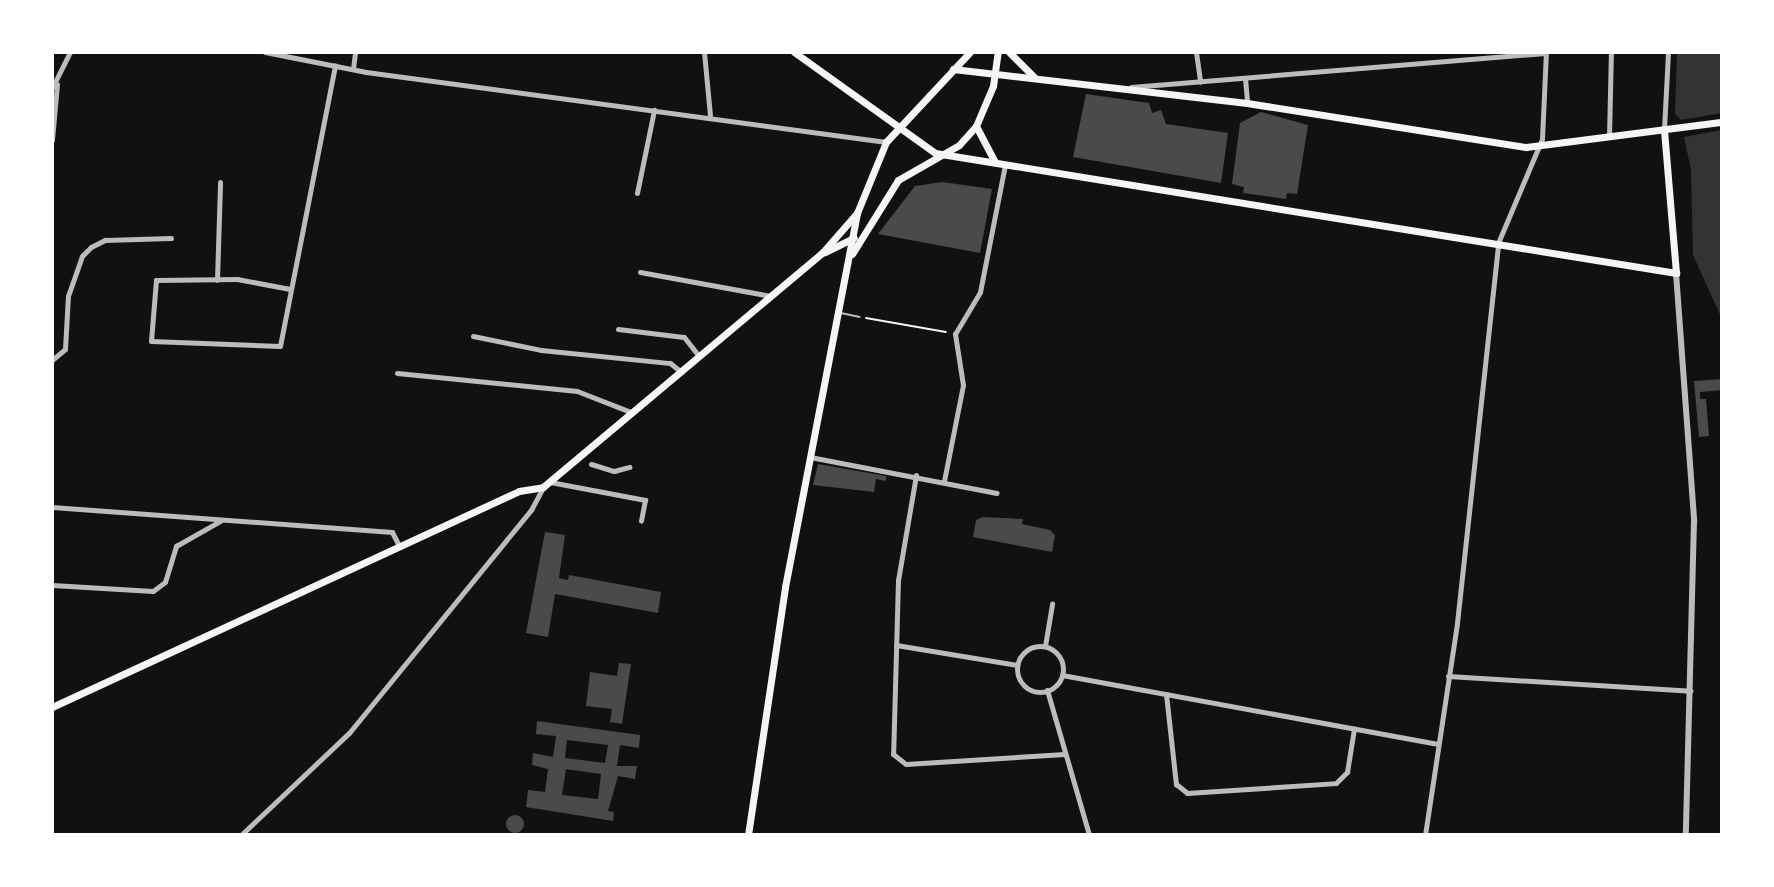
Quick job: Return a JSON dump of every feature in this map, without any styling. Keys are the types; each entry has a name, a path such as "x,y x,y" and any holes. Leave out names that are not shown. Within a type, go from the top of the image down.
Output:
{"main road":[{"path":"794,52 897,128 944,155 1676,273 1664,129"},
{"path":"748,835 809,457 850,258 850,237 886,142 970,52"},
{"path":"850,258 898,180 944,155 976,126 993,86 998,52"},
{"path":"1009,52 1034,77"},
{"path":"953,69 1247,103 1539,147 1722,122"},
{"path":"979,71 993,86"},
{"path":"976,126 995,162"},
{"path":"52,707 519,491 547,485 822,253 857,213"},
{"path":"822,253 850,237 863,234"}],"street":[{"path":"52,140 54,86 70,52"},
{"path":"265,52 353,69 710,115 886,142"},
{"path":"353,69 355,52"},
{"path":"704,52 710,115"},
{"path":"1196,52 1200,82"},
{"path":"1609,137 1611,52"},
{"path":"1664,129 1668,52"},
{"path":"1122,88 1546,53 1539,147 1498,243 1448,676 1425,835"},
{"path":"290,289 217,280 156,280 151,341 280,346 335,65"},
{"path":"1245,78 1247,103"},
{"path":"637,193 654,110"},
{"path":"944,481 963,385 955,334 980,292 1005,165"},
{"path":"217,280 220,182"},
{"path":"52,360 65,349 68,296 82,256 105,240 171,238"},
{"path":"640,272 771,296"},
{"path":"1676,273 1694,521 1686,835"},
{"path":"618,329 684,337 700,356"},
{"path":"473,336 541,350 670,363 681,372"},
{"path":"397,373 577,391 633,412"},
{"path":"809,457 916,475 997,493"},
{"path":"591,464 614,471 629,467"},
{"path":"916,475 898,580 893,754 897,761 1065,754"},
{"path":"241,835 349,733 531,510 547,485 645,500 641,521"},
{"path":"52,507 392,532 399,547"},
{"path":"52,585 153,591 165,582 176,546 221,520"},
{"path":"1045,646 1052,604"},
{"path":"896,645 1017,665"},
{"path":"1017,665 1027,650 1045,646 1057,654 1062,675"},
{"path":"1017,665 1025,686 1047,690"},
{"path":"1062,675 1437,744"},
{"path":"1047,690 1062,675"},
{"path":"1448,676 1692,691"},
{"path":"1047,690 1089,835"},
{"path":"1166,694 1176,784 1187,793 1336,783 1347,772 1354,729"}],"lane":[{"path":"838,313 860,317"}],"path":[{"path":"860,317 955,334"}],"shaded area":[{"path":"1677,52 1722,52 1722,113 1681,120 1675,114"},
{"path":"1721,130 1722,319 1693,255 1691,170 1684,137"}],"building":[{"path":"1086,94 1149,103 1152,113 1161,110 1166,124 1228,133 1221,183 1073,157"},
{"path":"1261,112 1308,125 1297,194 1287,193 1286,199 1243,193 1244,187 1232,184 1240,123"},
{"path":"942,182 992,189 980,253 878,234 915,186"},
{"path":"1722,379 1722,390 1700,392 1700,399 1706,399 1709,436 1699,437 1694,381"},
{"path":"818,464 886,476 886,481 876,479 874,492 813,485"},
{"path":"983,517 1023,519 1022,524 1050,530 1055,535 1052,552 973,537 976,520"},
{"path":"545,532 565,535 559,578 568,580 569,575 661,592 658,613 555,594 548,637 526,633"},
{"path":"619,663 631,664 622,724 610,722 612,709 586,706 590,672 617,676"},
{"path":"537,721 640,735 639,748 620,745 617,766 637,766 635,779 618,776 608,811 614,812 613,821 526,807 528,790 545,792 548,769 532,765 533,753 553,757 556,736 536,734","holes":["567,740 608,745 605,763 565,758","566,769 601,774 598,799 562,795"]},
{"path":"511,815 519,815 524,824 522,831 511,833 506,828 506,820"}]}
